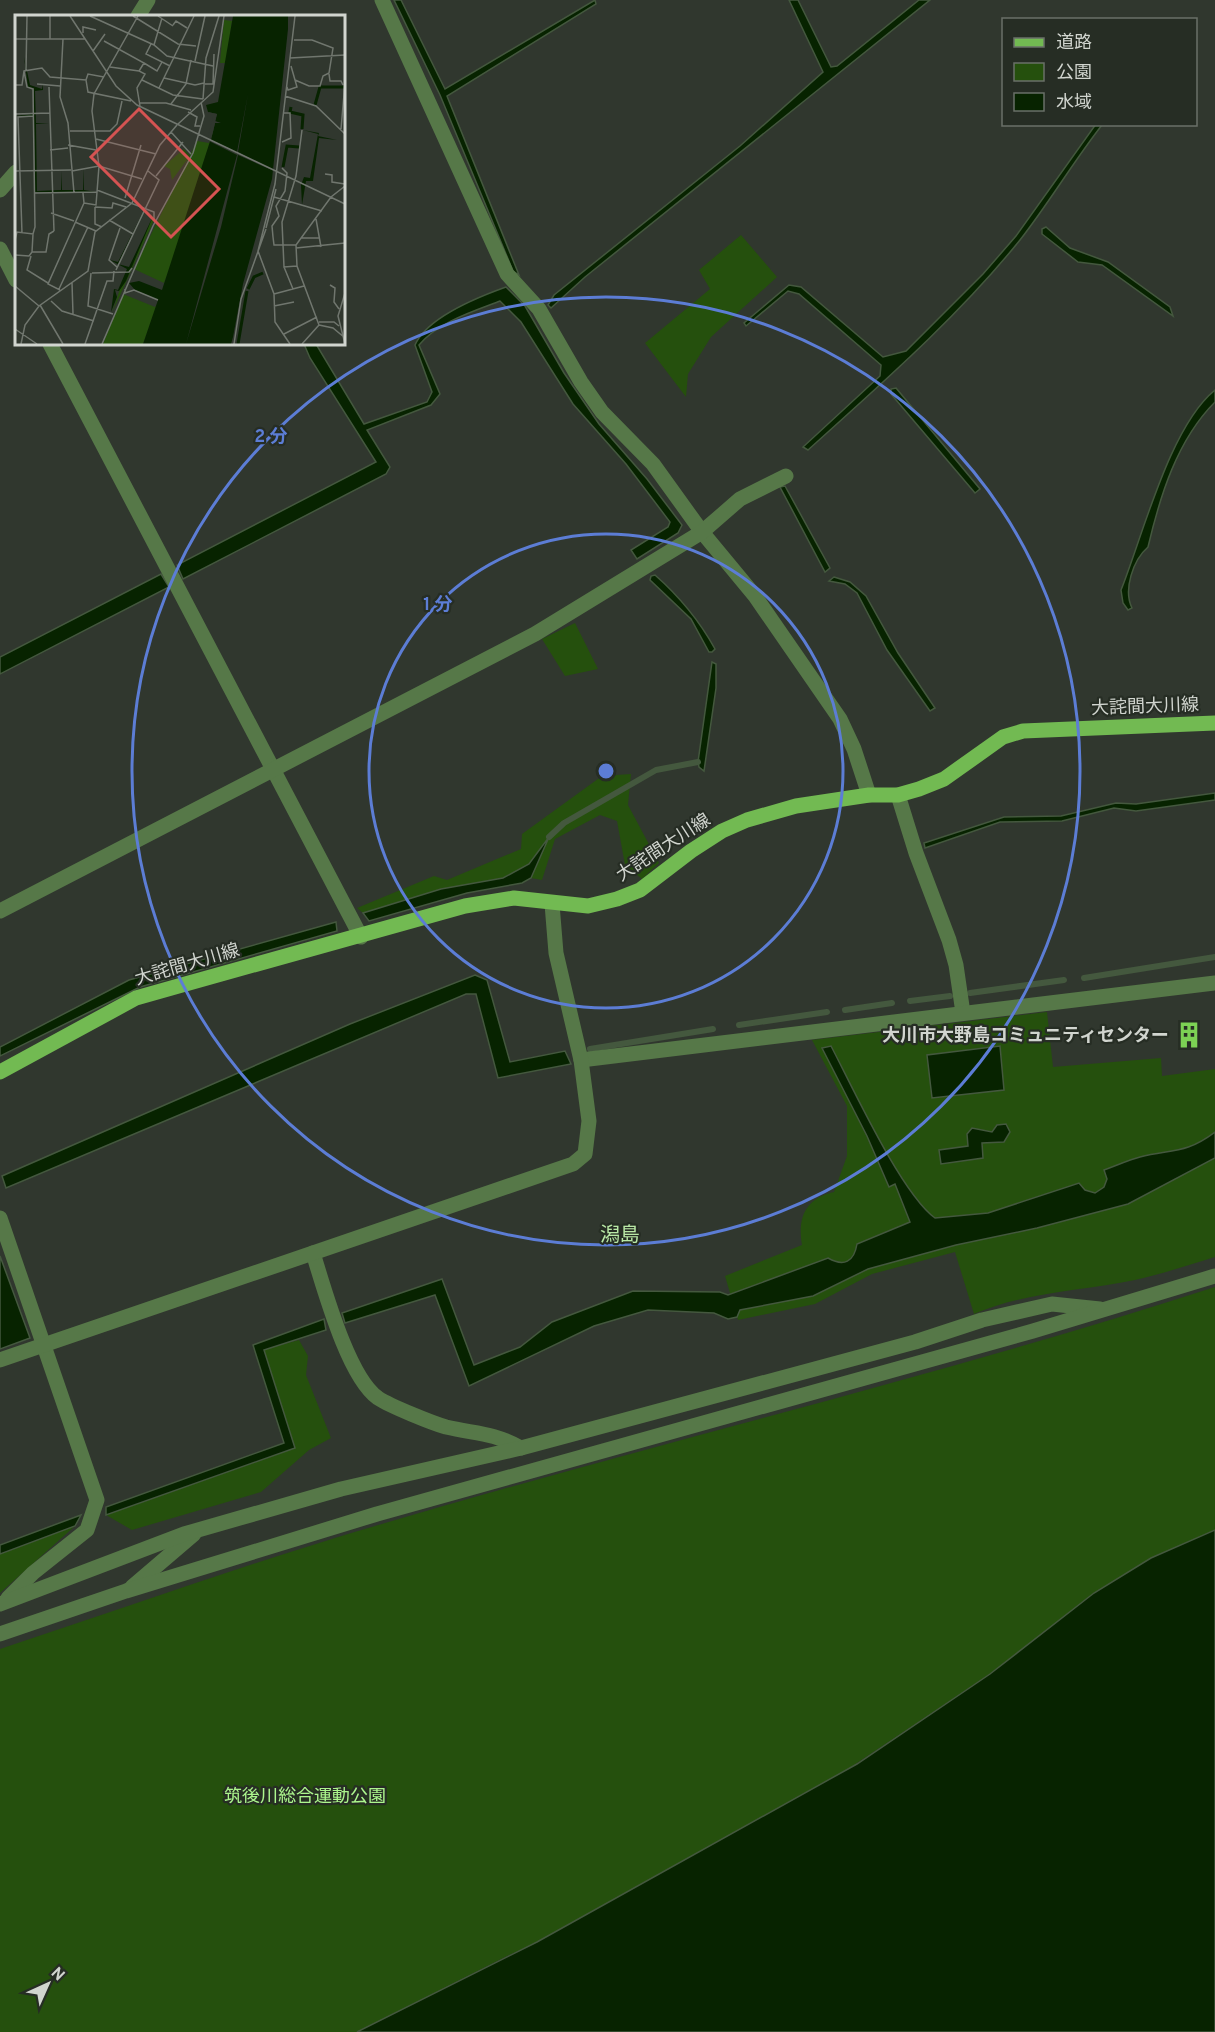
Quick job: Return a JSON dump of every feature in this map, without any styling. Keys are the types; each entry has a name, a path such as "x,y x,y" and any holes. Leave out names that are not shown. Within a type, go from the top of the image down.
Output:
{"main road":[{"name":"大詫間大川線","path":"0,1072 136,998 361,937 465,906 514,898 552,904 588,906 617,899 640,890 699,846 747,820 796,806 869,795 898,795 944,779 984,748 1003,737 1023,731 1215,723"}],"street":[{"path":"139,15 148,0"},
{"path":"382,0 507,274 538,309 581,382 602,412 653,464 702,532 755,596 840,720 854,749 869,795"},
{"path":"0,190 15,173"},
{"path":"0,249 15,278"},
{"path":"51,345 361,937"},
{"path":"0,911 535,634 702,532 740,499 786,476"},
{"path":"898,795 916,853 949,940 956,964 963,1013"},
{"path":"0,1360 573,1164 585,1154 590,1121 580,1060 556,953 552,904"},
{"path":"580,1060 1215,983"},
{"path":"0,1218 97,1500 87,1530 33,1573 1,1605"},
{"path":"313,1252 337,1331 365,1384 378,1398 444,1427 501,1436 521,1448"},
{"path":"0,1634 126,1591 377,1514 1103,1310 1215,1275"},
{"path":"1,1605 198,1530 340,1489 521,1448 915,1342 982,1320 1052,1304 1103,1310"},
{"path":"126,1591 198,1530"}],"green space":[{"path":"741,235 777,277 711,337 688,374 686,397 645,343 710,289 699,270"},
{"path":"575,623 598,669 565,676 542,639"},
{"path":"631,774 628,805 659,863 642,879 625,865 617,821 600,815 555,839 542,880 531,878 547,841 529,864 503,878 441,889 363,913 357,908 434,876 447,880 521,849 522,834 602,776"},
{"path":"1047,1012 1053,1067 1161,1058 1162,1076 1215,1069 1215,1257 1145,1278 1033,1296 974,1314 955,1252 872,1274 815,1304 738,1320 725,1276 802,1245 801,1226 806,1210 816,1199 834,1192 847,1156 847,1106 812,1040"},
{"name":"筑後川総合運動公園","path":"1215,1287 1215,1606 990,1674 682,1880 509,1955 357,2032 0,2032 0,1649 328,1540 585,1466 1006,1351"},
{"path":"299,1340 308,1356 306,1375 331,1438 309,1450 261,1492 132,1530 106,1515 295,1448 263,1350"},
{"path":"75,1526 0,1593 0,1554"}],"water":[{"path":"394,0 401,0 445,89 595,0 596,4 447,96 519,275 513,271 440,95"},
{"path":"789,0 798,0 831,67 837,66 919,0 930,0 585,277 551,308 548,305 554,295 740,146 823,72"},
{"path":"1095,126 1101,126 1031,226 971,296 891,375 808,450 803,447 880,376 881,365 799,294 788,291 746,326 744,323 789,285 801,287 883,357 906,351 983,274 1016,236"},
{"path":"1046,227 1070,248 1108,262 1170,307 1173,316 1102,265 1078,262 1042,234 1042,229"},
{"path":"506,287 525,306 564,373 599,424 647,479 682,525 678,533 637,559 631,550 668,527 670,522 626,464 573,404 521,322 500,301 446,324 419,345 440,394 431,405 367,430 390,467 386,474 183,579 177,565 376,462 310,358 304,345 317,345 364,424 427,402 432,392 415,345 421,335 442,317 482,296"},
{"path":"896,388 980,489 975,493 891,394 891,389"},
{"path":"1215,390 1215,402 1202,417 1180,451 1164,489 1148,547 1138,559 1131,576 1129,601 1132,608 1128,610 1123,603 1121,590 1159,483 1184,429 1199,407"},
{"path":"785,486 830,568 825,572 780,487"},
{"path":"161,574 169,587 0,674 0,657"},
{"path":"655,575 681,600 696,619 715,649 712,652 709,652 691,619 650,580 651,576"},
{"path":"834,577 850,582 866,596 898,653 935,708 930,711 887,650 857,593 845,584 829,581"},
{"path":"712,662 716,664 716,688 704,771 699,767 698,762"},
{"path":"1215,793 1215,800 1136,811 1114,808 1062,821 1000,822 925,848 924,843 1004,817 1061,816 1116,803 1136,804"},
{"path":"549,837 531,878 522,883 467,893 369,921 363,913 441,889 503,878 529,864"},
{"path":"336,922 337,931 140,987 0,1056 0,1047 129,980"},
{"path":"475,975 487,980 510,1062 565,1051 571,1064 498,1078 476,994 466,994 6,1188 2,1176 350,1024"},
{"path":"831,1046 893,1164 922,1205 935,1218 988,1213 1079,1183 1085,1190 1095,1193 1104,1187 1107,1179 1104,1170 1140,1157 1179,1150 1196,1144 1215,1132 1215,1158 1128,1204 1037,1228 956,1245 868,1269 813,1296 740,1310 737,1317 728,1319 714,1313 648,1310 594,1326 469,1386 435,1295 345,1323 342,1313 442,1279 474,1365 520,1347 552,1322 633,1291 720,1292 728,1295 828,1258 839,1262 851,1259 857,1244 910,1222 895,1184 889,1187 867,1136 822,1048"},
{"path":"1000,1046 1004,1090 932,1098 927,1055"},
{"path":"1006,1124 1010,1132 1004,1142 982,1143 983,1158 941,1164 939,1150 968,1146 967,1134 972,1128 992,1132 997,1125"},
{"path":"0,1256 30,1338 0,1349"},
{"path":"324,1319 326,1330 264,1350 295,1448 106,1515 106,1507 284,1443 253,1345"},
{"path":"81,1515 75,1526 0,1554 0,1545"},
{"path":"1215,1530 1215,2032 357,2032 537,1942 857,1764 990,1674 1094,1593 1151,1558"}],"waterway":[{"path":"549,837 564,823 656,770 698,762"},
{"path":"1084,978 1215,957"},
{"path":"970,993 1064,980"},
{"path":"910,1001 950,996"},
{"path":"845,1010 892,1003"},
{"path":"739,1025 827,1012"},
{"path":"590,1049 713,1029"}],"place":[{"name":"大川市大野島コミュニティセンター","path":"1189,1035"}],"district":[{"name":"潟島","path":"620,1234"}]}
